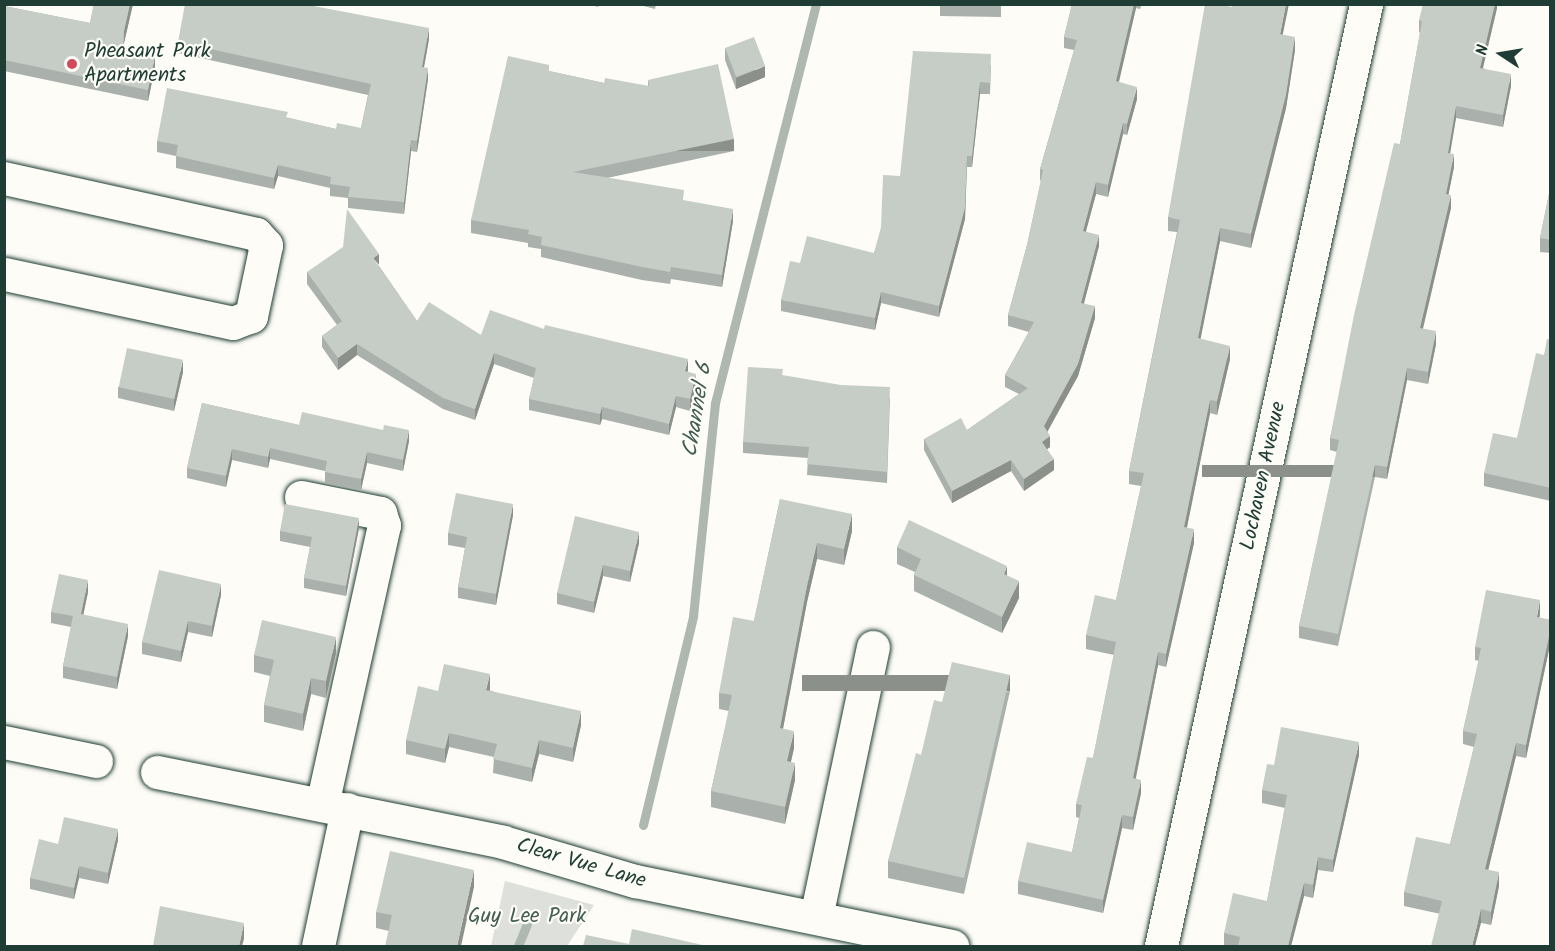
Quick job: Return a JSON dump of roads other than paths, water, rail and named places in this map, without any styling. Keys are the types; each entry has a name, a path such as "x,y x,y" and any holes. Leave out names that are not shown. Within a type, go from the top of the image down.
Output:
{"street":[{"name":"Lochaven Avenue","path":"1161,946 1366,4"},
{"path":"4,178 256,234 266,245 251,316 233,323 4,274"},
{"path":"301,497 380,513 384,525 334,807 318,946"},
{"path":"816,918 873,647"},
{"path":"4,742 96,761"},
{"name":"Clear Vue Lane","path":"157,772 503,842 635,881 952,946"}],"waterway":[{"name":"Channel 6","path":"643,825 693,616 715,403 816,4"},
{"name":"Channel 6","path":"518,946 527,924"}],"place":[{"name":"Pheasant Park Apartments","path":"72,64"}],"park label":[{"name":"Guy Lee Park","path":"527,917"}]}
